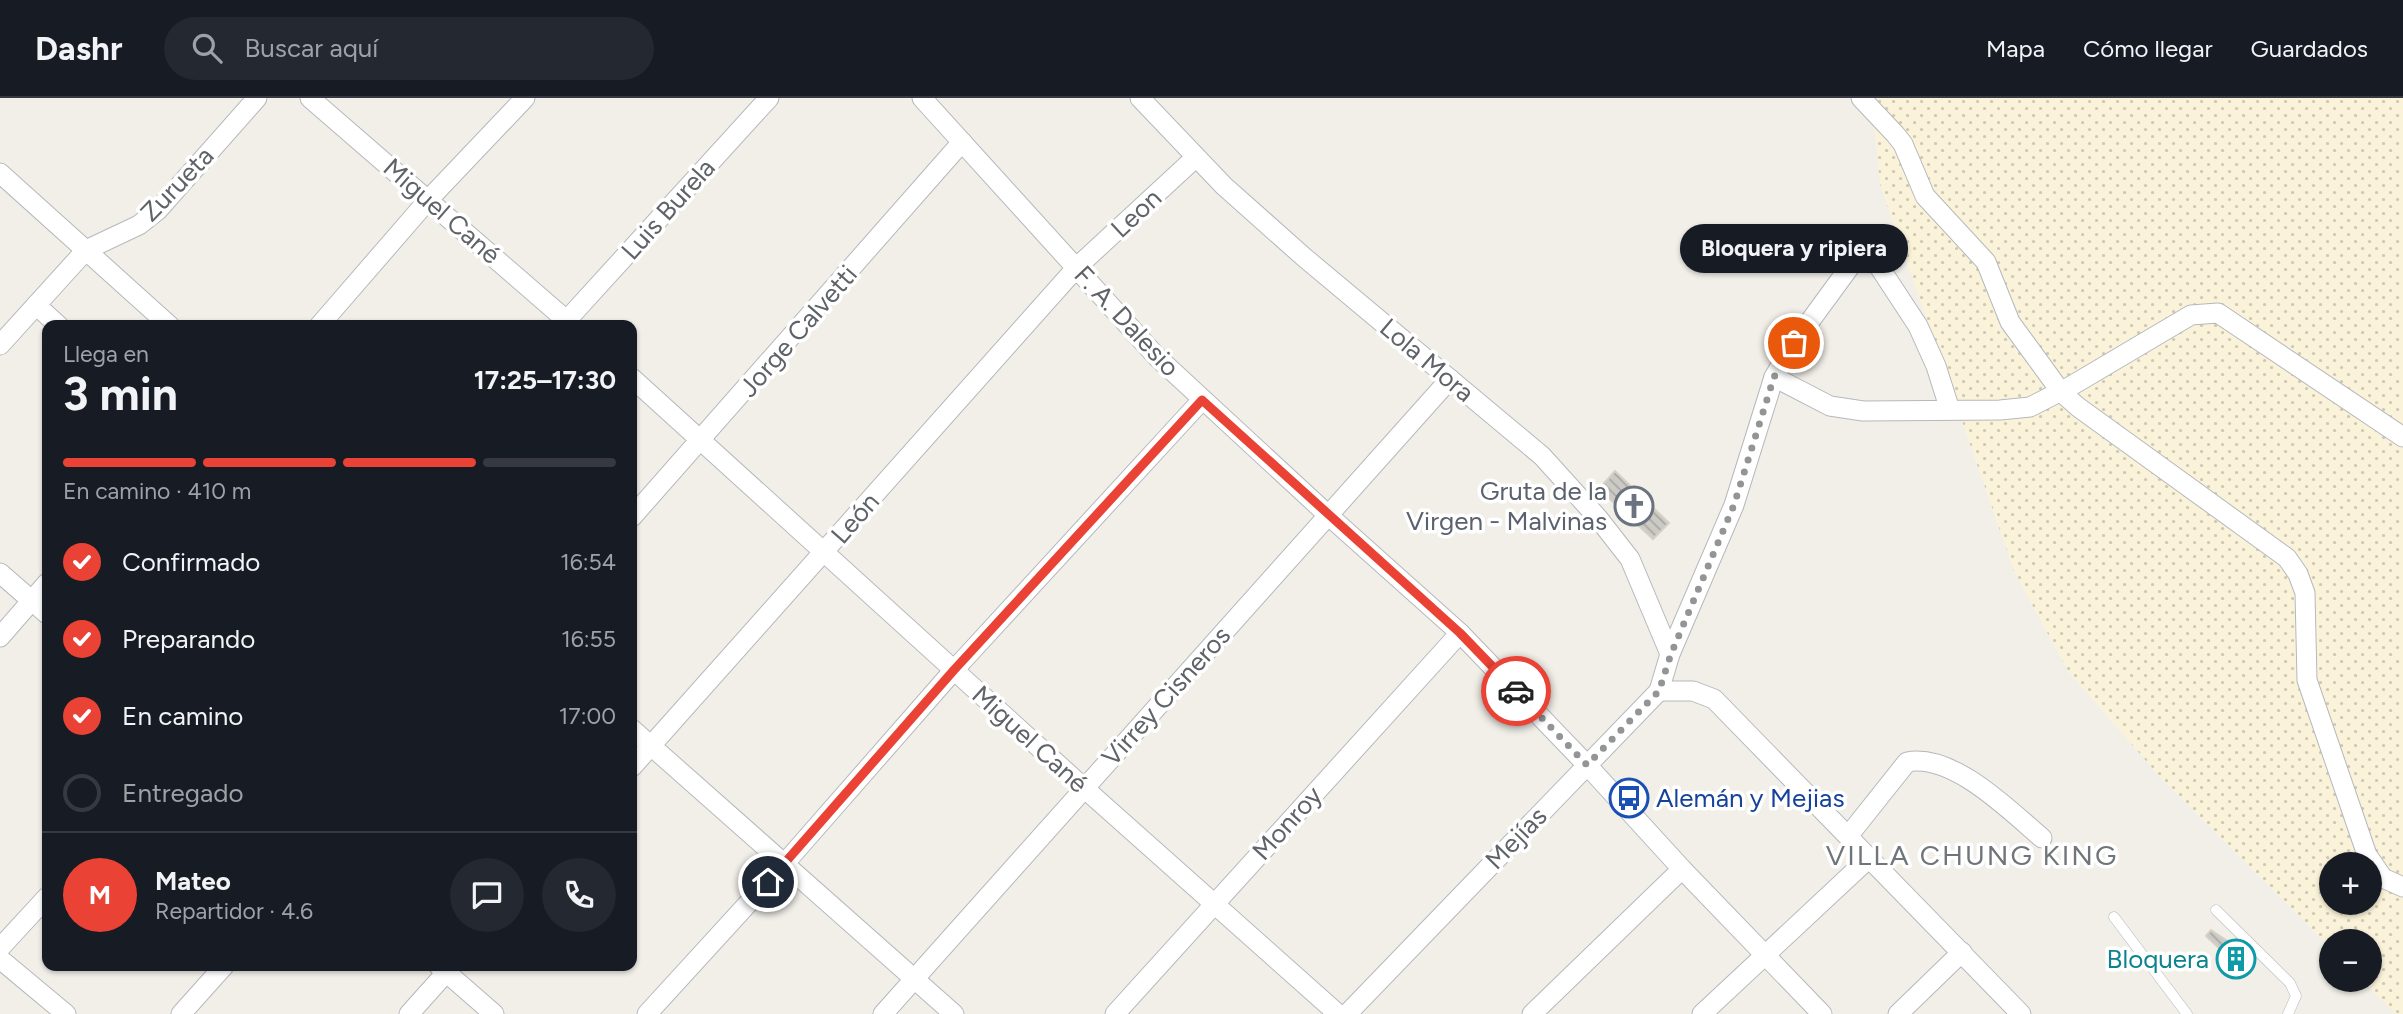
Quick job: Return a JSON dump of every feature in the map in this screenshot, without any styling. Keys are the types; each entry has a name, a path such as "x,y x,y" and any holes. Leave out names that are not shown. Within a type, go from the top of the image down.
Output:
{"street":[{"name":"Zurueta","path":"0,345 86,250 139,225 158,210 257,98"},
{"name":"Miguel Cané","path":"310,98 567,320"},
{"path":"323,320 429,199 525,98"},
{"name":"Luis Burela","path":"573,320 769,98"},
{"name":"F. A. Dalesio","path":"922,98 1156,356 1460,633 1822,1014"},
{"name":"Lola Mora","path":"1140,98 1224,187 1542,456 1630,559 1671,654"},
{"path":"1861,98 1903,145 1925,196 1986,262 2010,322 2061,392 2287,558 2298,574 2305,593 2307,680 2367,855 2383,878 2403,887"},
{"name":"Jorge Calvetti","path":"637,512 962,142"},
{"name":"Leon","path":"1077,267 1195,158"},
{"path":"0,173 163,320"},
{"name":"Mejías","path":"1347,1014 1659,691 1671,654 1734,505 1774,377 1794,343 1854,261 1876,262 1918,326 1937,366 1950,410"},
{"name":"León","path":"637,761 1077,267"},
{"path":"36,305 52,320"},
{"path":"1774,377 1830,407 1863,411 2030,407 2061,392 2191,315 2218,313 2403,437"},
{"name":"Virrey Cisneros","path":"883,1014 1450,379"},
{"name":"Miguel Cané","path":"637,382 1084,788 1338,1014"},
{"path":"647,1014 785,863 954,670 1202,400"},
{"path":"0,573 42,610"},
{"path":"0,637 42,589"},
{"name":"Monroy","path":"1115,1014 1460,633"},
{"path":"1659,691 1693,691 1714,699 2021,1014"},
{"path":"637,734 954,1014"},
{"path":"1849,835 1907,762 1920,759 1978,783 2042,838"},
{"path":"1702,1014 1869,858"},
{"path":"1532,1014 1682,869"},
{"path":"0,948 42,902"},
{"path":"1898,1014 1962,952"},
{"path":"0,959 66,1014"},
{"path":"181,1014 220,971"},
{"path":"410,1014 444,971"},
{"path":"449,971 494,1014"}],"lane":[{"path":"2216,910 2290,983 2296,996 2288,1014"},
{"path":"2114,917 2187,1014"}],"sand":[{"path":"1872,98 2403,98 2403,1014 2396,1014 2374,992 2382,992 2382,929 2319,929 2319,936 2160,777 2068,671 2014,571 1880,184"}],"building":[{"name":"Gruta de la Virgen - Malvinas","path":"1615,471 1669,523 1653,539 1599,489"},
{"path":"2211,930 2245,953 2237,965 2206,936"}],"way so far":[{"path":"1516,691 1587,765 1659,691 1671,654 1726,528 1774,377 1794,343"}],"place":[{"name":"Bloquera y ripiera","path":"1794,343"},
{"name":"Gruta de la Virgen - Malvinas","path":"1634,506"},
{"name":"Alemán y Mejias","path":"1629,798"},
{"name":"Bloquera","path":"2236,959"}],"district":[{"name":"VILLA CHUNG KING","path":"1972,855"}],"route":[{"path":"768,882 954,670 1202,400 1460,633 1516,691"}]}
